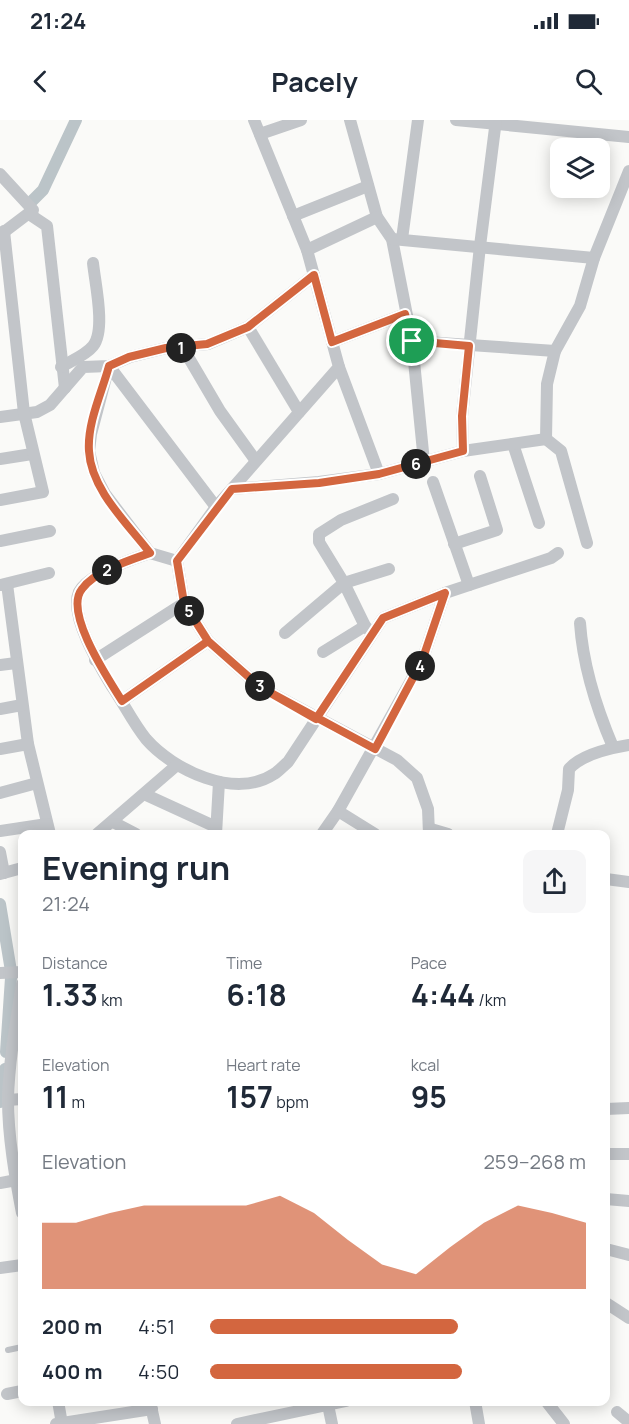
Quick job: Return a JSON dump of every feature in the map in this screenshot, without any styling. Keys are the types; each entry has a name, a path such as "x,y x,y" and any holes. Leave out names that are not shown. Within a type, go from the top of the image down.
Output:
{"street":[{"path":"254,120 307,250 339,366 379,474"},
{"path":"260,134 301,120"},
{"path":"350,120 377,217 397,239 594,258"},
{"path":"418,120 397,239 405,314 412,341 424,462"},
{"path":"456,120 496,122 629,137"},
{"path":"463,451 462,416 469,346 496,122"},
{"path":"546,439 547,384 555,351 580,306 594,258 629,171"},
{"path":"0,174 32,206 33,211 2,233 24,413 32,454 43,492 0,500"},
{"path":"293,216 368,186"},
{"path":"30,214 48,227 65,388"},
{"path":"307,250 377,217"},
{"path":"62,366 91,349 98,338 99,322 93,263"},
{"path":"0,417 37,412 50,405 83,367 109,366 129,357 166,348 207,344 248,327 314,275"},
{"path":"332,342 405,314"},
{"path":"248,327 299,412"},
{"path":"412,341 555,351"},
{"path":"183,348 220,411 256,461"},
{"path":"109,366 216,507"},
{"path":"109,366 91,434 89,451 92,464 105,494 150,553 177,561"},
{"path":"339,366 216,507 177,561 184,603 208,641 260,687 316,719 397,760 417,778 428,809 430,830"},
{"path":"232,489 319,483 379,474 463,451 546,439 561,451 587,543"},
{"path":"513,444 539,523"},
{"path":"0,459 32,454"},
{"path":"454,544 497,530 480,476"},
{"path":"434,482 469,585"},
{"path":"369,630 319,542 319,534 341,520 393,499"},
{"path":"0,541 50,531"},
{"path":"150,553 108,569 85,586 79,594 77,608 95,660 146,739 177,765 219,782 244,783 274,775 288,762 369,630"},
{"path":"323,652 369,630 383,618 445,593 551,558 558,553"},
{"path":"285,633 344,583 389,569"},
{"path":"24,830 48,829 28,744 16,663 6,624 4,584 49,573"},
{"path":"325,830 375,749 422,661 445,593"},
{"path":"95,660 184,603"},
{"path":"580,623 582,656 597,708 613,747"},
{"path":"122,701 208,641"},
{"path":"0,665 16,663"},
{"path":"0,709 22,705"},
{"path":"0,749 28,744"},
{"path":"558,830 566,801 569,769 578,762 613,747 629,744"},
{"path":"102,830 177,765"},
{"path":"216,830 219,782"},
{"path":"0,793 37,783"},
{"path":"144,794 214,830"},
{"path":"338,811 369,830"},
{"path":"113,822 128,830"},
{"path":"0,831 18,830"},
{"path":"0,852 2,874 18,869"},
{"path":"610,880 629,882"},
{"path":"0,973 18,972"},
{"path":"17,1056 8,1100 17,1139 18,1160"},
{"path":"8,1100 18,1099"},
{"path":"610,1109 629,1108"},
{"path":"610,1154 629,1154"},
{"path":"0,1184 18,1180"},
{"path":"610,1199 629,1201"},
{"path":"610,1250 629,1255"},
{"path":"0,1268 18,1266"},
{"path":"610,1306 629,1318"},
{"path":"7,1394 18,1392"},
{"path":"58,1406 60,1424 146,1406"},
{"path":"151,1406 155,1424"},
{"path":"237,1424 302,1406"},
{"path":"328,1406 332,1424"},
{"path":"476,1406 479,1424"},
{"path":"550,1406 564,1424"},
{"path":"617,1412 629,1422"}],"lane":[{"path":"8,1350 18,1348"}],"waterway":[{"path":"32,201 43,190 76,120"},
{"path":"0,904 11,971"},
{"path":"6,1052 11,978"},
{"path":"0,1102 5,1069"}],"route":[{"path":"412,341 405,314 332,342 314,275 248,327 207,344 166,348 129,357 109,366 94,417 89,451 94,473 105,494 150,553 108,569 85,586 79,594 77,608 95,660 122,701 208,641 260,687 316,719 383,618 445,593 422,661 375,749 316,719 260,687 208,641 184,603 177,561 194,535 232,489 319,483 379,474 463,451 462,416 469,346 412,341"}]}
